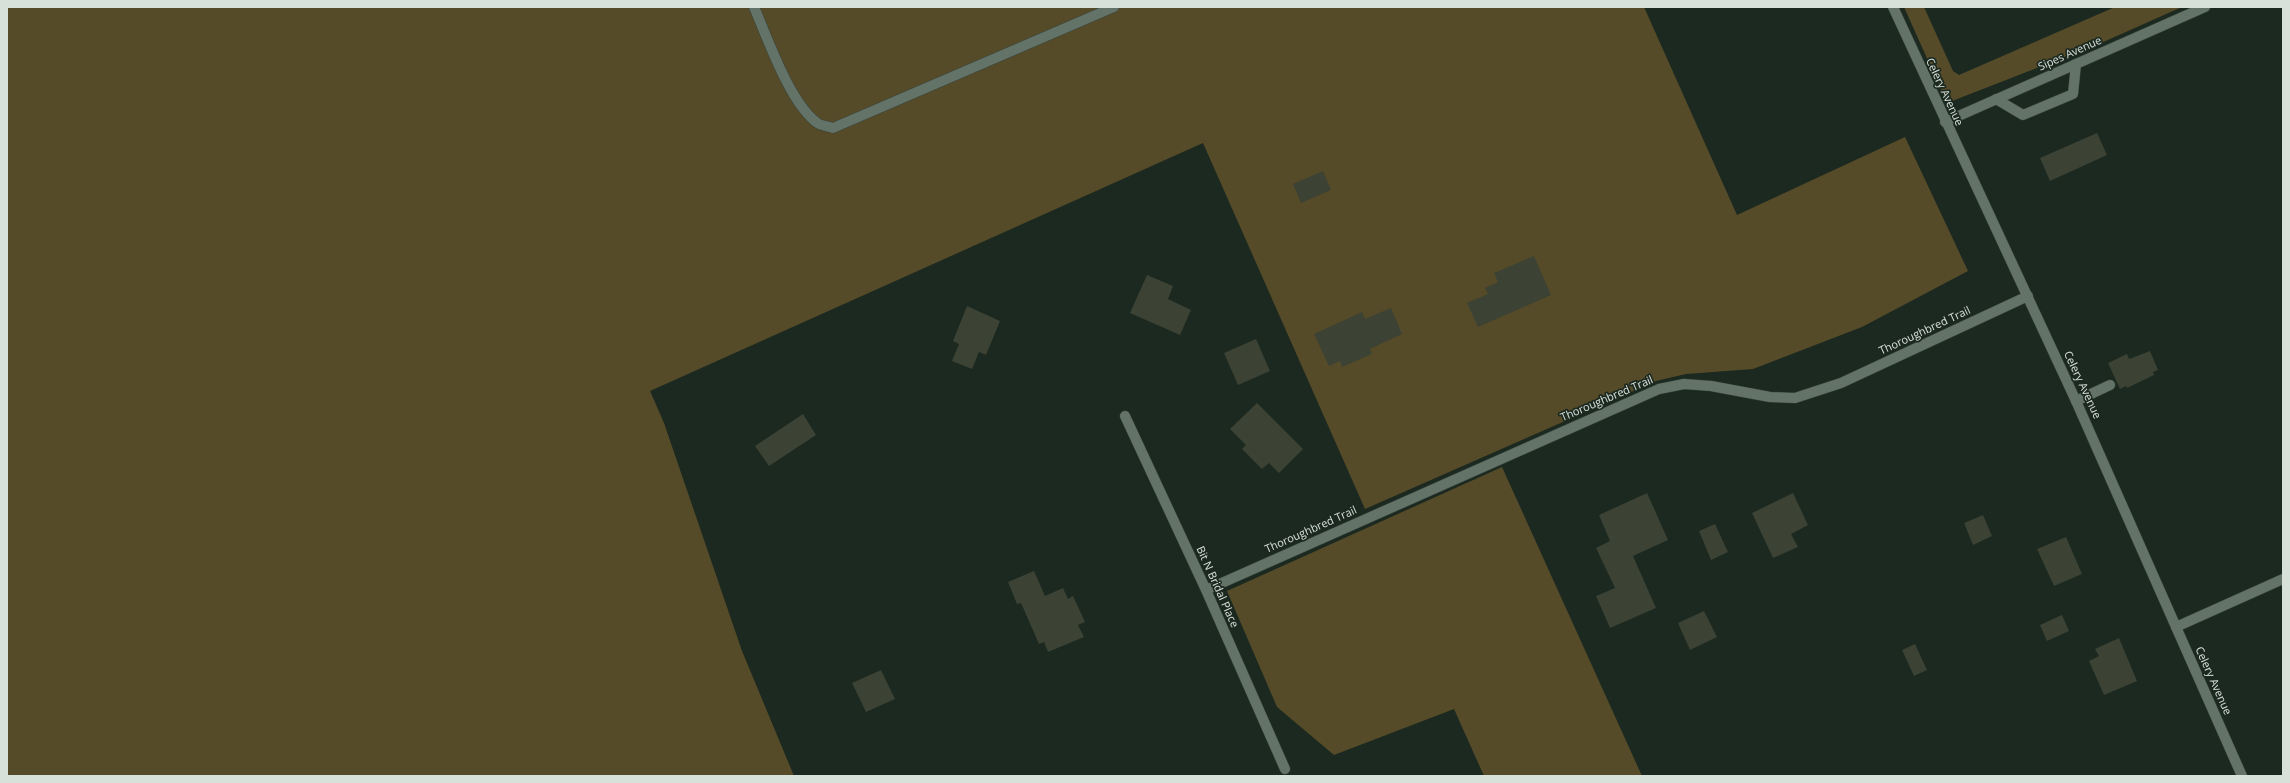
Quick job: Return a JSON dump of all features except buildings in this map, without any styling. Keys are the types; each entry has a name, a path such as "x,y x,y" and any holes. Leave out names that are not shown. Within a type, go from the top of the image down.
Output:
{"street":[{"path":"754,7 787,82 804,110 817,123 834,128 1114,7"},
{"name":"Celery Avenue","path":"1893,7 1945,122 2076,401 2242,776"},
{"name":"Sipes Avenue","path":"1945,122 2204,7"},
{"path":"1996,99 2023,115 2073,94 2076,64"},
{"name":"Thoroughbred Trail","path":"1206,590 1659,389 1684,384 1711,386 1770,397 1795,398 1841,383 2028,296"},
{"path":"2076,401 2110,385"},
{"name":"Bit N Bridal Place","path":"1125,416 1206,590 1286,769"},
{"path":"2176,627 2283,579"}],"shaded area":[{"path":"7,7 1644,7 1737,215 1905,137 1968,271 1862,327 1753,369 1686,374 1656,381 1365,509 1203,143 650,391 664,423 742,651 794,776 7,776"},
{"path":"1904,7 1924,7 1953,71 1959,75 2115,7 2182,7 2101,43 1947,103"},
{"path":"1502,467 1642,776 1484,776 1454,709 1334,755 1277,707 1227,591"}]}
